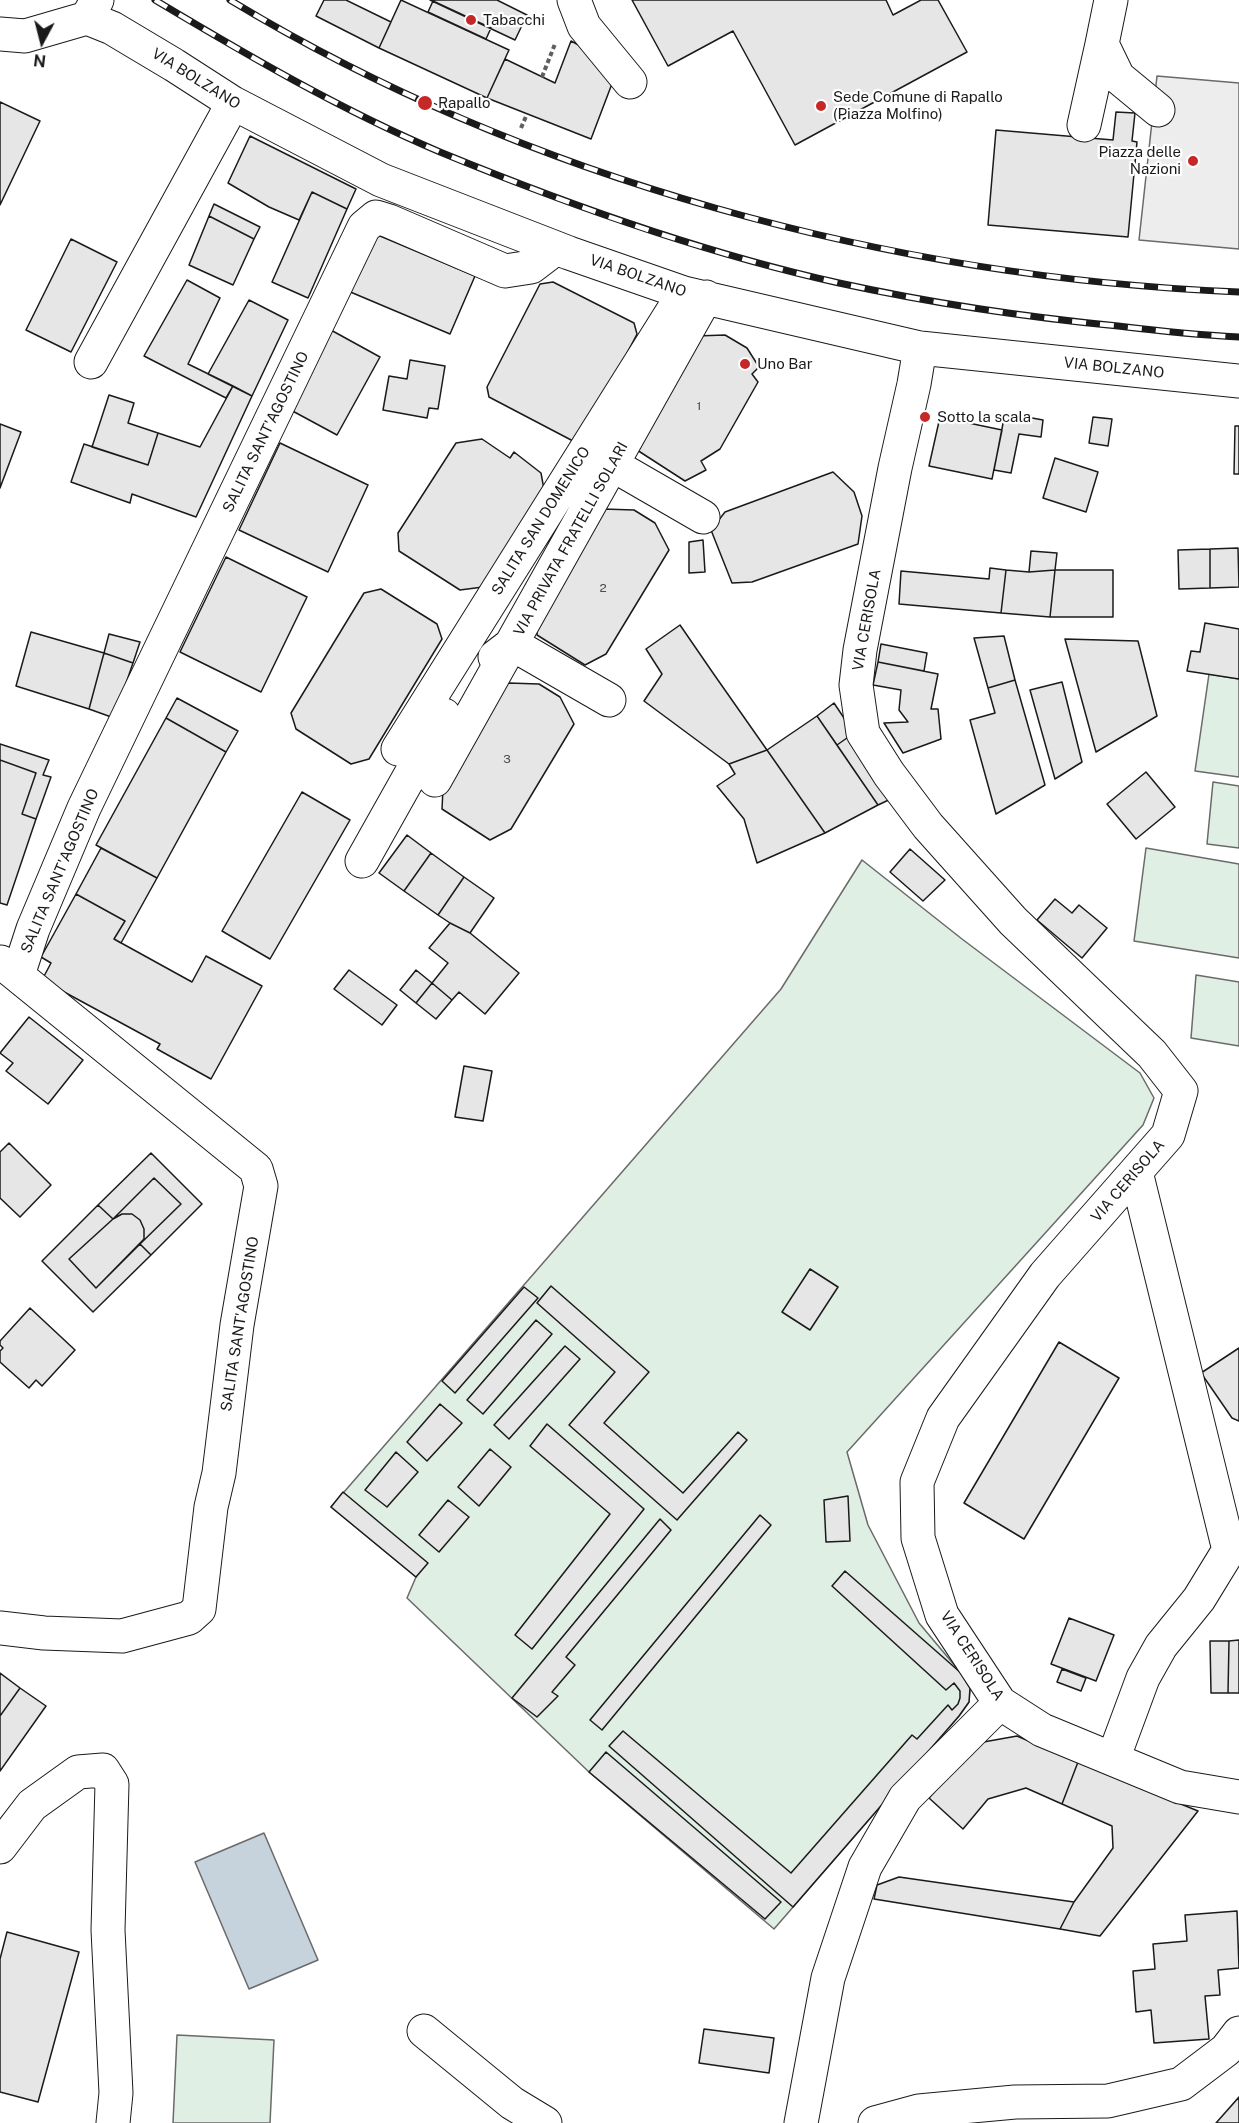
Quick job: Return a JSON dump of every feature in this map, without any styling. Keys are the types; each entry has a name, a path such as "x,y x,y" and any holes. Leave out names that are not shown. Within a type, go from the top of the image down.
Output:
{"street":[{"path":"574,0 585,26 630,82"},
{"path":"1084,125 1111,0"},
{"path":"0,34 25,36 92,9"},
{"name":"VIA BOLZANO","path":"92,9 112,28 233,103 381,180 556,248 695,295 920,348 1239,381"},
{"path":"1102,44 1118,77 1158,110"},
{"path":"91,362 233,103"},
{"name":"SALITA SANT'AGOSTINO","path":"0,1628 44,1633 122,1636 189,1618 199,1609 237,1325 261,1186 256,1169 9,968 33,928 84,808 364,227 376,217 389,221 505,271 531,267 556,248"},
{"name":"VIA PRIVATA FRATELLI SOLARI","path":"435,780 613,465 695,295"},
{"name":"SALITA SAN DOMENICO","path":"398,749 695,295"},
{"name":"VIA CERISOLA","path":"920,348 860,650 856,685 862,733 889,774 936,834 1013,921 1152,1054 1181,1091 1168,1135 1045,1275 943,1418 917,1482 918,1538 942,1615 1000,1703 1042,1730 1180,1787 1239,1797"},
{"path":"613,465 703,517"},
{"path":"362,861 460,687 474,671 512,644 609,700"},
{"path":"1113,1759 1143,1678 1161,1646 1199,1599 1228,1550 1136,1172"},
{"path":"801,2123 828,1978 865,1867 905,1798 1000,1703"},
{"path":"0,1848 32,1805 78,1773 104,1770 112,1784 108,1929 116,2092 113,2123"},
{"path":"424,2031 512,2103 545,2123"},
{"path":"875,2123 919,2111 1015,2102 1108,2101 1181,2084 1227,2050 1239,2034"}],"path":[{"path":"542,77 556,41"},
{"path":"521,128 527,114"}],"green space":[{"path":"1209,674 1239,679 1239,777 1195,771"},
{"path":"1213,782 1239,786 1239,848 1207,844"},
{"path":"1146,848 1239,864 1239,958 1134,941"},
{"path":"862,860 962,939 1140,1073 1154,1098 1143,1125 847,1452 868,1525 919,1623 961,1673 970,1688 969,1702 774,1929 589,1772 407,1598 416,1577 331,1507 781,989"},
{"path":"1196,975 1239,982 1239,1046 1191,1038"},
{"path":"177,2035 274,2040 270,2123 173,2123"}],"shaded area":[{"name":"Piazza delle Nazioni","path":"1157,76 1239,83 1239,249 1139,240"},
{"path":"264,1833 318,1960 249,1989 195,1862"}],"building":[{"path":"324,0 346,0 391,22 379,48 316,16"},
{"path":"401,0 509,50 487,98 379,48"},
{"path":"430,0 497,0 527,15 515,40"},
{"name":"Sede Comune di Rapallo (Piazza Molfino)","path":"632,0 886,0 893,15 921,0 938,0 967,52 795,145 733,31 668,66"},
{"path":"433,1 491,28 486,39 428,12"},
{"path":"571,41 592,52 613,81 591,139 487,98 505,59 555,83"},
{"path":"0,102 40,121 0,205"},
{"path":"1116,112 1135,113 1132,141 1137,142 1128,237 988,225 996,130 1113,140"},
{"path":"250,136 356,189 347,209 312,192 299,220 269,207 228,183"},
{"path":"312,192 347,209 308,298 272,282"},
{"path":"214,204 260,227 254,239 209,216"},
{"path":"209,216 254,239 233,285 189,265"},
{"path":"373,233 475,276 450,334 348,291"},
{"path":"71,239 117,262 71,352 26,330"},
{"path":"187,280 220,298 188,364 233,386 226,398 144,356"},
{"path":"553,282 634,323 637,334 584,436 573,441 489,397 487,387 540,284"},
{"path":"249,300 288,320 252,396 208,374"},
{"path":"329,329 380,357 337,435 287,408"},
{"path":"725,335 747,348 759,367 752,374 758,382 720,449 701,461 706,470 685,481 637,450 696,336"},
{"path":"410,360 445,366 438,409 429,408 427,418 383,410 389,376 407,379"},
{"path":"233,386 252,396 196,517 132,494 130,503 71,482 84,444 148,465 158,433 200,447"},
{"path":"109,395 134,403 128,423 158,433 148,465 92,447"},
{"path":"1005,413 1043,420 1041,437 1019,434 1011,473 994,470"},
{"path":"940,417 1002,430 992,479 929,466"},
{"path":"1093,417 1112,419 1108,446 1089,443"},
{"path":"0,424 21,432 0,488"},
{"path":"1235,426 1239,426 1239,474 1234,474"},
{"path":"482,439 510,458 514,452 541,473 545,495 483,587 460,590 399,551 398,533 456,443"},
{"path":"280,443 368,485 328,572 239,530"},
{"path":"1055,458 1098,472 1086,512 1043,498"},
{"path":"833,472 854,492 862,516 858,544 752,582 732,583 711,530 725,512"},
{"path":"603,509 634,510 655,523 669,550 606,654 585,665 537,635 537,615"},
{"path":"703,540 705,572 689,573 689,542"},
{"path":"1238,548 1239,587 1210,588 1210,549"},
{"path":"1210,549 1210,588 1179,589 1178,550"},
{"path":"1031,551 1057,553 1055,570 1029,572"},
{"path":"226,557 307,597 261,692 180,652"},
{"path":"990,568 1006,570 1001,613 899,604 901,571 989,579"},
{"path":"1006,570 1029,572 1055,570 1050,617 1001,613"},
{"path":"1055,570 1113,570 1113,617 1050,617"},
{"path":"381,589 437,624 442,639 369,759 351,764 296,729 291,713 364,593"},
{"path":"1205,623 1239,629 1239,679 1187,671 1191,651 1200,652"},
{"path":"680,625 767,750 729,764 644,701 662,674 646,649"},
{"path":"31,632 104,653 89,709 16,686"},
{"path":"109,634 140,642 133,663 104,653"},
{"path":"1004,636 1015,680 988,688 974,638"},
{"path":"1065,639 1138,641 1157,716 1096,752"},
{"path":"881,644 927,653 924,671 878,662"},
{"path":"104,653 133,663 114,718 89,709"},
{"path":"878,662 938,674 931,709 938,709 941,739 903,753 884,723 908,722 899,710 901,690 873,685"},
{"path":"1015,680 1045,785 996,814 970,720 995,713 988,688"},
{"path":"1062,682 1082,762 1055,779 1030,690"},
{"path":"508,683 539,684 560,697 574,724 511,829 490,840 442,809 443,789"},
{"path":"177,698 238,731 226,752 166,718"},
{"path":"834,703 854,733 837,745 817,716"},
{"path":"817,716 878,805 825,833 767,750"},
{"path":"166,718 226,752 157,878 96,845"},
{"path":"854,733 895,797 878,805 837,745"},
{"path":"0,744 49,760 43,775 51,777 36,819 22,814 36,773 0,760"},
{"path":"767,750 825,833 757,863 744,819 717,786 735,774 729,764"},
{"path":"0,760 36,773 22,814 36,819 7,905 0,903"},
{"path":"1146,772 1175,807 1136,839 1107,804"},
{"path":"302,792 350,820 270,959 222,931"},
{"path":"407,835 431,853 404,891 379,873"},
{"path":"101,848 157,878 121,943 114,939 125,921 76,894"},
{"path":"910,849 945,880 923,901 890,872"},
{"path":"431,853 464,877 438,915 404,891"},
{"path":"464,877 494,898 470,933 438,915"},
{"path":"76,894 125,921 114,939 192,982 206,956 262,986 211,1079 157,1049 160,1044 42,980 51,963 41,957"},
{"path":"1055,899 1072,913 1079,905 1107,928 1082,958 1037,920"},
{"path":"450,923 470,933 519,973 485,1014 459,992 452,1000 432,983 448,963 429,948"},
{"path":"349,970 397,1005 382,1025 334,989"},
{"path":"416,970 432,983 416,1003 400,990"},
{"path":"432,983 452,1000 436,1019 416,1003"},
{"path":"29,1017 83,1060 48,1104 6,1071 13,1063 0,1053"},
{"path":"464,1066 492,1071 483,1121 455,1117"},
{"path":"9,1143 51,1185 20,1217 0,1198 0,1152"},
{"path":"151,1153 202,1204 151,1255 140,1244 181,1204 154,1178 113,1219 98,1205"},
{"path":"154,1178 181,1204 140,1244 144,1239 144,1229 140,1220 132,1214 122,1214 113,1219"},
{"path":"98,1205 113,1219 69,1259 96,1288 140,1244 151,1255 93,1312 42,1261"},
{"path":"122,1214 132,1214 140,1220 144,1229 144,1239 96,1288 69,1259 113,1219"},
{"path":"810,1269 838,1287 810,1330 782,1312"},
{"path":"551,1286 649,1372 604,1423 683,1493 738,1432 747,1440 677,1520 569,1425 615,1372 537,1303"},
{"path":"524,1287 538,1298 455,1393 442,1381"},
{"path":"30,1308 75,1350 42,1386 36,1380 29,1388 0,1362 0,1351 3,1348 0,1341"},
{"path":"536,1320 552,1334 483,1414 467,1400"},
{"path":"1059,1342 1119,1378 1024,1539 964,1503"},
{"path":"565,1346 580,1359 509,1439 494,1425"},
{"path":"1239,1348 1239,1421 1232,1418 1201,1373"},
{"path":"440,1404 462,1423 427,1461 407,1442"},
{"path":"547,1424 644,1509 532,1649 515,1635 610,1514 530,1446"},
{"path":"490,1449 511,1467 479,1506 458,1487"},
{"path":"396,1452 418,1472 387,1507 365,1490"},
{"path":"343,1492 428,1563 416,1577 331,1507"},
{"path":"848,1496 850,1541 826,1542 824,1500"},
{"path":"448,1500 469,1517 439,1552 419,1535"},
{"path":"760,1515 771,1525 602,1730 590,1720"},
{"path":"660,1519 671,1530 566,1657 575,1665 552,1692 558,1696 537,1717 512,1698"},
{"path":"845,1571 961,1673 970,1688 969,1702 793,1907 609,1746 623,1731 791,1873 912,1735 917,1739 948,1705 952,1710 960,1698 960,1691 954,1683 946,1690 832,1586"},
{"path":"1069,1618 1114,1635 1096,1681 1051,1664"},
{"path":"1239,1640 1239,1693 1228,1693 1229,1641"},
{"path":"1210,1641 1229,1641 1228,1693 1211,1693"},
{"path":"1062,1669 1086,1678 1081,1691 1057,1682"},
{"path":"0,1673 20,1688 0,1716"},
{"path":"20,1688 46,1706 0,1771 0,1716"},
{"path":"1017,1736 1078,1762 1062,1804 1026,1788 988,1799 963,1829 929,1798 978,1743"},
{"path":"606,1752 781,1902 765,1919 589,1772"},
{"path":"1078,1762 1198,1811 1100,1936 1060,1929 1074,1902 1113,1848 1112,1826 1062,1804"},
{"path":"899,1877 1074,1902 1060,1929 874,1899 877,1885"},
{"path":"1237,1911 1239,1968 1218,1970 1220,1995 1205,1996 1209,2039 1154,2043 1151,2010 1136,2012 1133,1971 1155,1969 1153,1944 1187,1941 1185,1915"},
{"path":"7,1932 79,1952 38,2102 0,2092 0,1959"},
{"path":"704,2029 774,2038 769,2073 699,2063"},
{"path":"1239,2097 1239,2123 1216,2123"}],"railway":[{"path":"155,0 295,81 403,136 538,191 687,242 788,271 943,303 1013,314 1179,333 1239,337"},
{"path":"230,0 344,64 464,120 589,168 716,208 846,241 977,266 1108,283 1239,292"}],"place":[{"name":"Tabacchi","path":"471,20"},
{"name":"Rapallo","path":"425,103"},
{"name":"Sede Comune di Rapallo (Piazza Molfino)","path":"821,106"},
{"name":"Piazza delle Nazioni","path":"1193,161"},
{"name":"Uno Bar","path":"745,364"},
{"name":"Sotto la scala","path":"925,417"}]}
